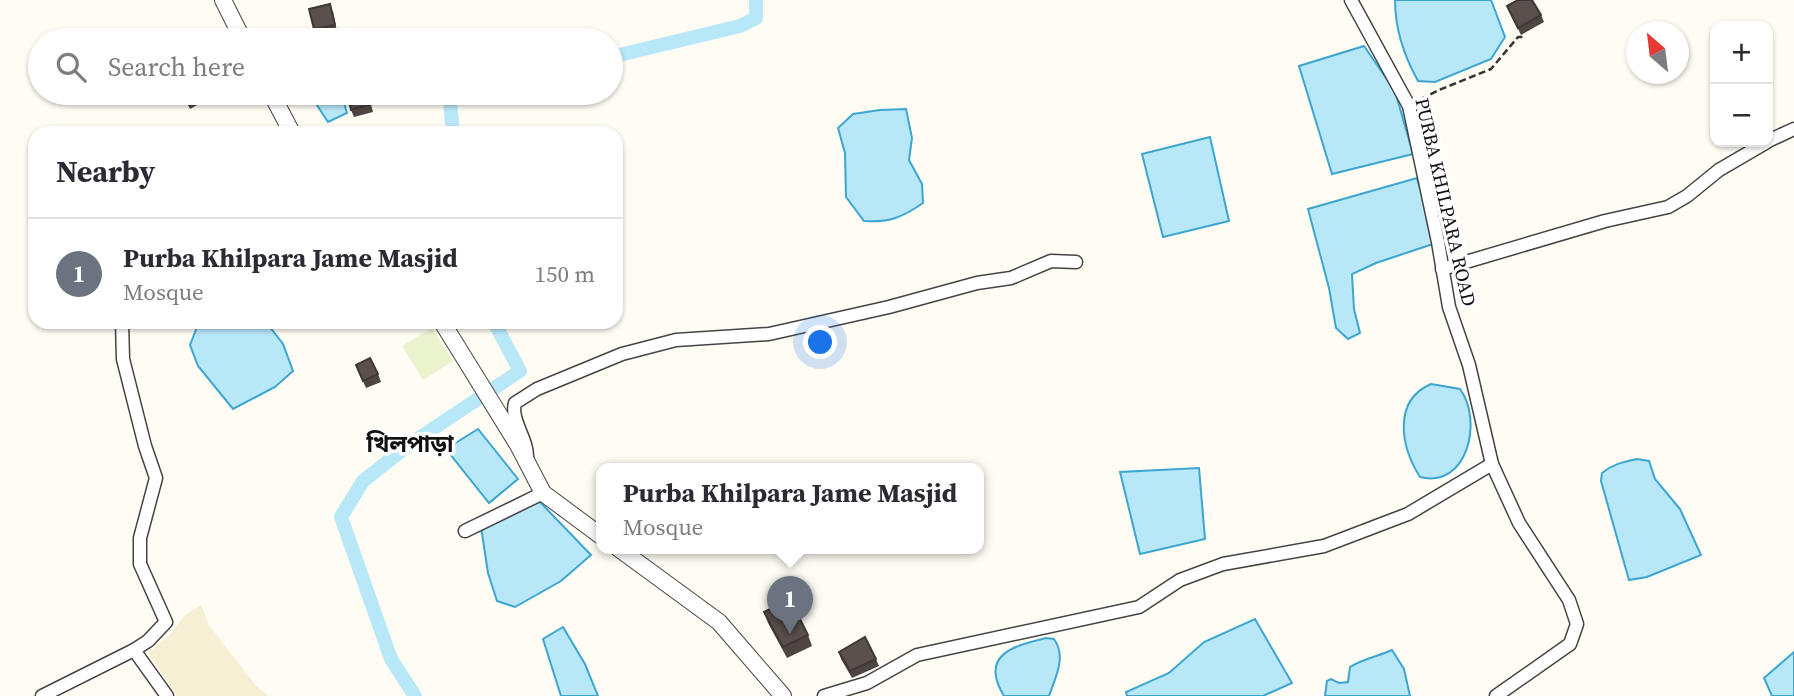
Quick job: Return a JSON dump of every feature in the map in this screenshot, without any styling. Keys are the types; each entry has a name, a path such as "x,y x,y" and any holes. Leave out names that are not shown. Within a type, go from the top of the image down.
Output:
{"street":[{"path":"223,0 237,28"},
{"name":"PURBA KHILPARA ROAD","path":"1351,0 1409,106 1449,307 1469,365 1492,464 1519,523 1569,600 1577,624 1570,644 1496,696"},
{"path":"277,105 288,126"},
{"path":"1773,138 1794,129"},
{"path":"1442,268 1605,221 1668,207 1687,196 1719,170 1757,147"},
{"path":"527,462 527,448 513,410 515,403 537,389 622,354 676,340 769,334 889,307 977,283 1010,278 1051,261 1076,262"},
{"path":"42,696 134,650 148,641 166,622 140,564 140,538 156,478 123,359 122,329"},
{"path":"447,329 519,445 542,493 596,532"},
{"path":"824,696 867,683 917,655 1139,607 1180,580 1223,564 1324,546 1408,514 1492,464"},
{"path":"465,531 542,493"},
{"path":"626,554 719,622 783,696"},
{"path":"134,650 167,696"}],"path":[{"path":"1409,106 1439,90 1492,69 1518,37 1525,37"}],"shaded area":[{"path":"201,605 209,625 256,686 269,696 177,696 148,653 171,634 185,615"}],"green space":[{"path":"433,329 453,361 423,380 402,346"}],"water":[{"path":"1395,0 1491,0 1505,37 1491,59 1435,82 1418,81 1401,42"},
{"path":"1364,46 1395,91 1413,154 1332,174 1299,66"},
{"path":"317,105 345,105 347,113 328,122"},
{"path":"906,109 912,138 909,160 922,184 923,203 895,218 864,221 846,197 845,153 838,128 853,114"},
{"path":"1210,137 1229,221 1163,237 1142,154"},
{"path":"1417,178 1436,243 1352,274 1354,309 1360,333 1348,339 1336,328 1329,288 1308,209"},
{"path":"196,329 271,329 283,344 293,371 275,387 233,409 198,366 190,345"},
{"path":"1431,384 1460,389 1467,402 1470,418 1467,449 1460,463 1450,473 1436,478 1420,477 1408,452 1404,426 1410,401"},
{"path":"478,429 518,479 489,503 446,449"},
{"path":"1637,459 1649,461 1655,479 1680,509 1701,555 1647,577 1629,580 1601,481 1602,473 1610,467"},
{"path":"1199,468 1205,539 1140,554 1120,472"},
{"path":"539,501 591,555 561,581 515,607 497,601 488,573 481,527"},
{"path":"1255,619 1292,683 1263,696 1127,696 1126,692 1169,673 1204,642"},
{"path":"563,627 585,664 598,696 561,696 543,639"},
{"path":"1046,638 1054,639 1060,653 1059,667 1049,696 1004,696 995,671 1003,655 1022,645"},
{"path":"1392,650 1404,669 1410,696 1325,696 1327,681 1331,679 1339,683 1348,682 1350,667"},
{"path":"1794,652 1794,696 1772,696 1764,678"}],"building":[{"path":"1518,0 1532,0 1541,15 1518,28 1507,6"},
{"path":"330,4 335,25 314,28 309,9"},
{"path":"350,105 367,105 351,110"},
{"path":"370,358 378,374 363,381 356,365"},
{"path":"790,599 808,635 783,647 764,612"},
{"path":"865,637 876,659 850,671 839,652"}],"waterway":[{"path":"623,54 740,26 756,18 756,0"},
{"path":"450,105 452,126"},
{"path":"415,696 391,659 341,517 363,481 410,444 520,371 498,329"}],"place":[{"name":"Purba Khilpara Jame Masjid","path":"790,634"}],"district":[{"name":"খিলপাড়া","path":"410,444"}]}
